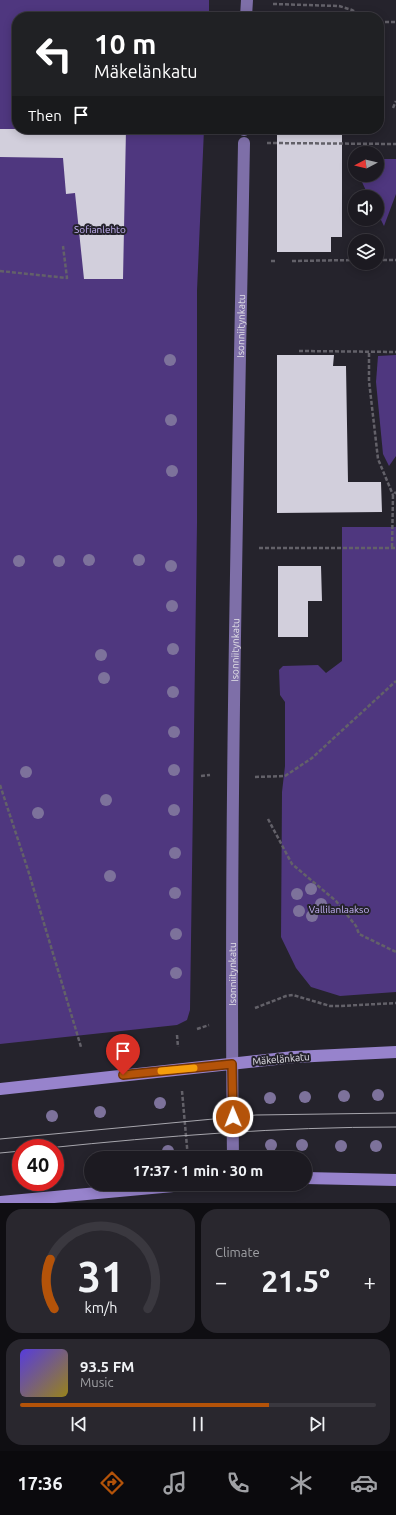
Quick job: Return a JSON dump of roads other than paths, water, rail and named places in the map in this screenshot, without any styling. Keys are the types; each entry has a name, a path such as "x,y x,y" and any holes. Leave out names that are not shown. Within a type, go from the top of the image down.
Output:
{"main road":[{"name":"Mäkelänkatu","path":"0,1089 294,1057 396,1052"},
{"path":"312,1178 396,1180"},
{"path":"0,1202 119,1191"}],"street":[{"path":"246,12 247,0"},
{"name":"Isonniitynkatu","path":"233,1151 231,1017 234,680 244,143"}],"tram line":[{"path":"0,1139 256,1115 396,1113"},
{"path":"64,1147 265,1130 396,1127"},
{"path":"0,1153 12,1152"}],"park label":[{"name":"Sofianlehto","path":"100,229"},
{"name":"Vallilanlaakso","path":"339,909"}]}
